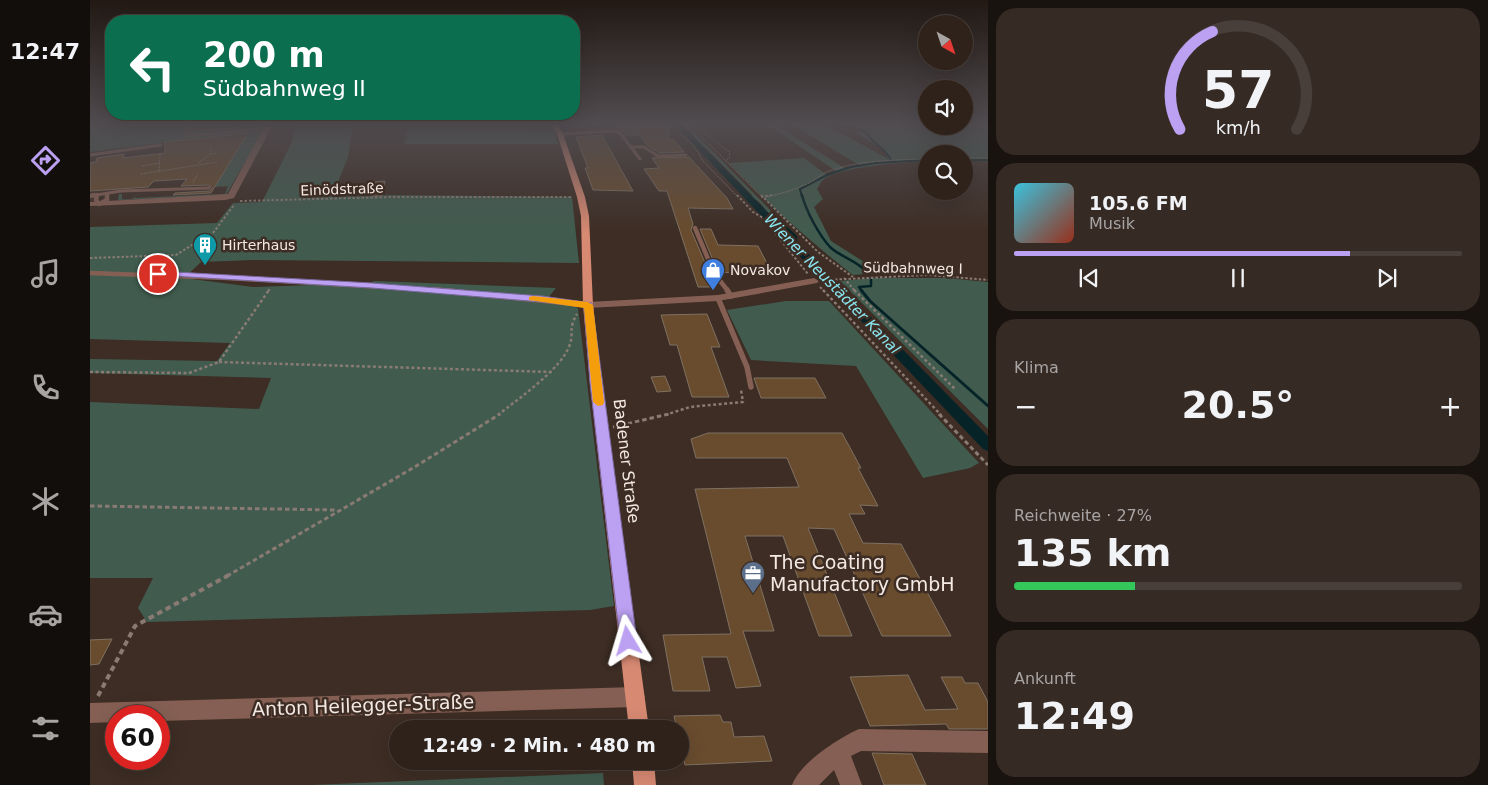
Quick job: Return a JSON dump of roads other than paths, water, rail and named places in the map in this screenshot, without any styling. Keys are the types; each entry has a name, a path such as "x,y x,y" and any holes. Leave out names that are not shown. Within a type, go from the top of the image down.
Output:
{"main road":[{"name":"Badener Straße","path":"569,160 581,197 584,216 588,305 638,720"},
{"path":"644,770 646,785"}],"street":[{"path":"90,204 225,198 231,196 250,160"},
{"path":"588,305 718,298 814,281"},
{"name":"Anton Heilegger-Straße","path":"92,708 635,697"},
{"path":"803,785 838,751 859,740 988,742"},
{"path":"838,751 851,785"}],"lane":[{"path":"90,196 107,193 209,188"},
{"path":"97,195 96,200 99,204 107,200 107,193"},
{"path":"695,228 714,274 731,296"},
{"path":"90,273 176,274 419,289 542,299 588,305"},
{"path":"718,298 746,367 751,387"}],"waterway":[{"name":"Wiener Neustädter Kanal","path":"711,160 988,445"},
{"path":"802,197 800,189 827,175 851,167 876,163 918,160"},
{"path":"973,160 988,160"},
{"path":"802,195 813,222 830,247 859,265 869,274"},
{"path":"760,210 770,215 796,237 795,245"},
{"path":"862,291 859,287 871,286 871,280"},
{"path":"861,290 870,301 988,406"}],"place":[{"name":"Hirterhaus","path":"205,266"},
{"name":"Novakov","path":"713,291"},
{"name":"The Coating Manufactory GmbH","path":"753,594"}]}
